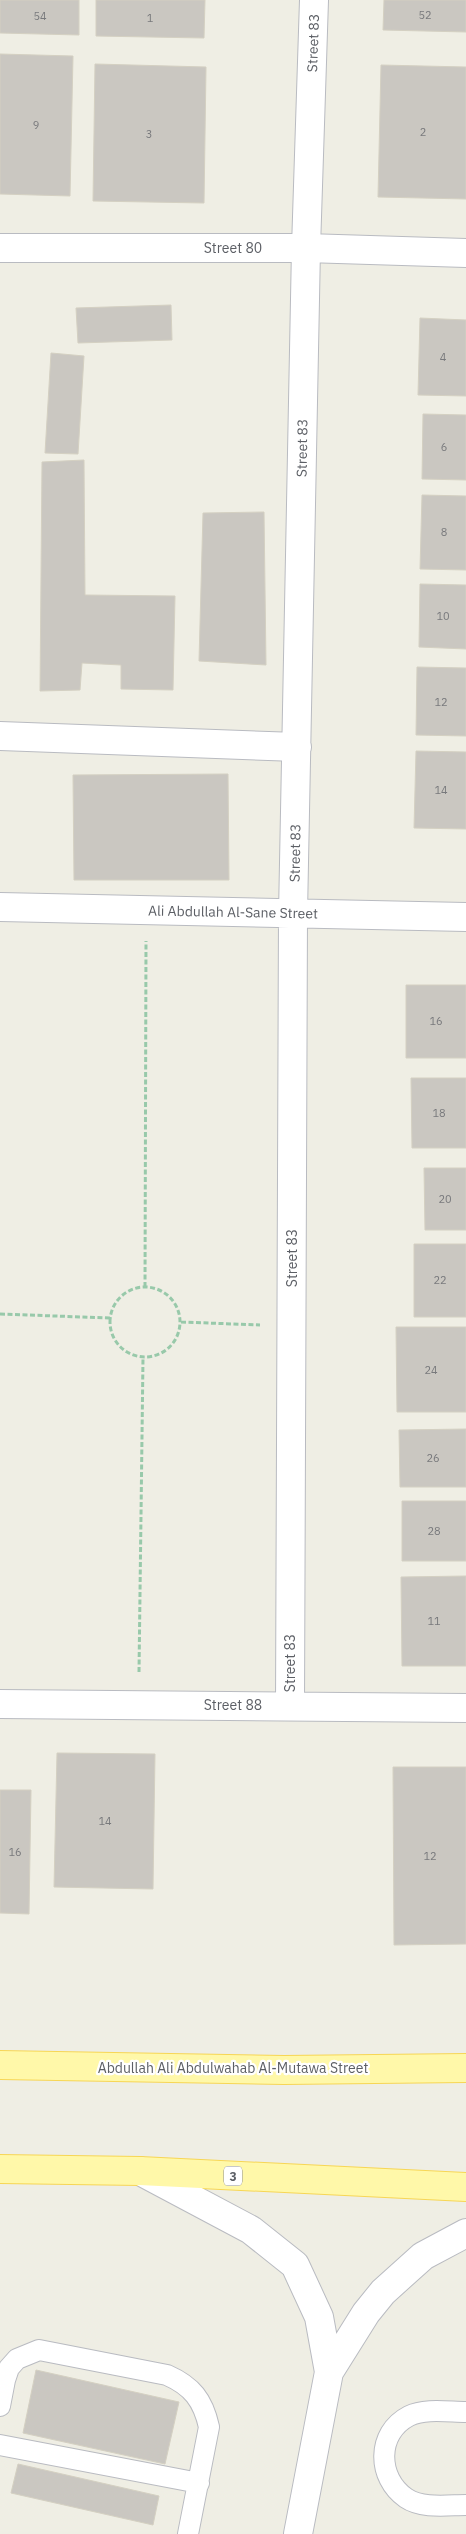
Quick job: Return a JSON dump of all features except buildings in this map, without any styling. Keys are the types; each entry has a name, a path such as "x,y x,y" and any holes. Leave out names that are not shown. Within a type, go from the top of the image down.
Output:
{"main road":[{"name":"Abdullah Ali Abdulwahab Al-Mutawa Street","path":"0,2066 284,2070 466,2068"},
{"name":"3","path":"0,2169 140,2171 466,2187"}],"street":[{"name":"Street 83","path":"290,1706 293,914 306,248 314,0"},
{"name":"Street 80","path":"0,248 306,248 466,253"},
{"path":"0,736 297,747"},
{"name":"Ali Abdullah Al-Sane Street","path":"0,908 466,917"},
{"name":"Street 88","path":"0,1704 466,1708"},
{"path":"140,2171 251,2230 295,2265 320,2317 329,2372 298,2534"},
{"path":"329,2372 366,2313 383,2292 423,2256 466,2233"}],"lane":[{"path":"0,2406 9,2368 17,2359 39,2350 168,2375 183,2382 197,2394 205,2409 208,2427 188,2534"},
{"path":"466,2412 430,2412 410,2416 394,2428 384,2447 384,2467 392,2486 407,2499 427,2505 466,2505"},
{"path":"0,2444 199,2483"}],"path":[{"path":"145,1286 146,911"},
{"path":"145,1286 159,1290 171,1297 178,1309 181,1322 178,1337 170,1348 158,1355 144,1358 130,1354 118,1345 111,1333 110,1318 113,1306 121,1295 145,1286"},
{"path":"0,1314 110,1318"},
{"path":"181,1322 291,1325"},
{"path":"138,1705 144,1358"}]}
